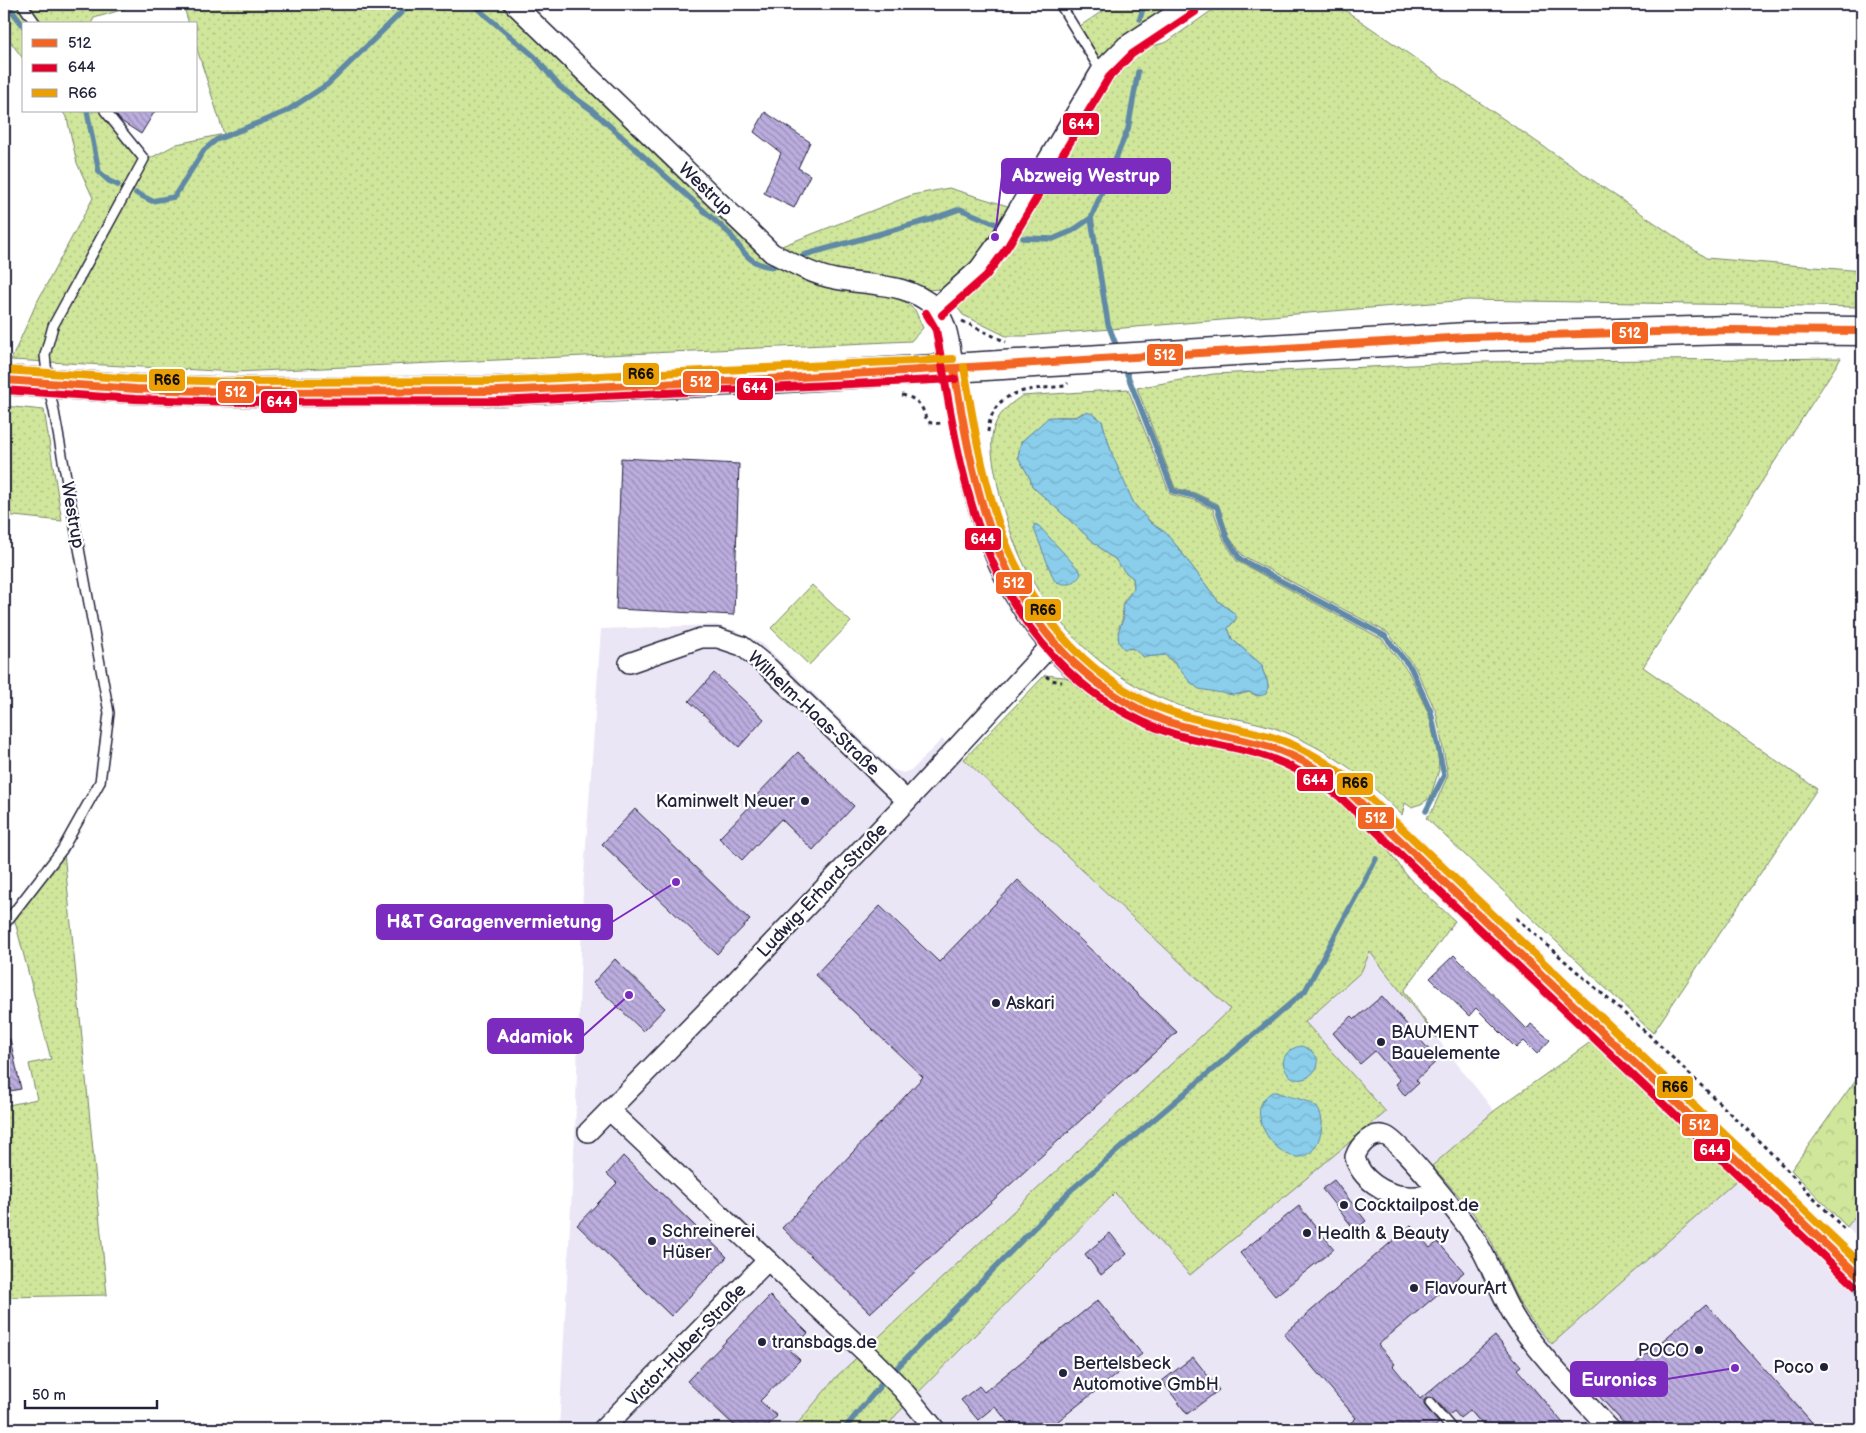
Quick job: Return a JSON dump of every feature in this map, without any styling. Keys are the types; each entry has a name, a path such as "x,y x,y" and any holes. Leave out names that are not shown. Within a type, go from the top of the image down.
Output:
{"main road":[{"path":"4,380 136,390 236,392 497,391 954,369 1467,338 1731,330 1862,331"}],"street":[{"name":"Westrup","path":"514,4 772,253 802,269 835,279 896,288 919,296 935,308 946,327 954,369"},
{"path":"935,308 979,268 1000,240 1101,71 1126,46 1190,4"},
{"path":"954,369 970,462 991,537 1020,598 1053,643 1098,684 1139,709 1163,720 1273,748 1320,770 1345,788 1862,1279"},
{"name":"Wilhelm-Haas-Straße","path":"629,663 701,638 718,638 742,646 768,667 907,801"},
{"name":"Ludwig-Erhard-Straße","path":"588,1132 732,985 907,801 1053,643"},
{"path":"610,1110 866,1353 902,1389 935,1429"},
{"path":"1442,1196 1462,1219 1489,1261 1508,1308 1519,1324 1542,1353 1610,1429"},
{"name":"Victor-Huber-Straße","path":"603,1429 768,1260"}],"lane":[{"path":"22,4 35,22"},
{"path":"1060,4 1101,71"},
{"name":"Westrup","path":"4,926 62,850 100,782 109,713 44,355 53,326 144,159 106,112"},
{"path":"1430,1403 1452,1429"}],"path":[{"path":"935,308 1007,342 997,343"}],"shaded area":[{"path":"716,625 737,631 763,644 892,769 903,773 913,769 942,739 1230,1009 837,1376 793,1429 559,1429 575,1133 583,888 601,629"},
{"path":"1370,952 1494,1111 1433,1166 1465,1203 1485,1231 1499,1255 1520,1304 1535,1326 1552,1344 1738,1179 1862,1299 1862,1429 885,1429 896,1415 1116,1193 1386,1112 1305,1022 1361,972"},
{"path":"1862,1207 1862,1243 1847,1227"}],"green space":[{"path":"4,4 141,4 94,18 92,22 22,22 22,57 4,33"},
{"path":"183,4 507,4 768,256 896,295 915,310 923,328 911,341 236,372 11,360 36,304 93,198 77,163 67,118 63,112 107,112 145,161 177,144 224,134 198,52 198,22 188,22"},
{"path":"1113,4 1181,4 1101,62 1080,26"},
{"path":"1221,4 1336,4 1706,258 1862,271 1862,307 1468,300 1025,336 1006,336 963,315 957,307 955,296 1102,81 1133,52 1167,42"},
{"path":"949,188 1011,207 973,267 944,289 921,290 837,274 774,249 912,195"},
{"path":"1841,358 1643,667 1817,789 1653,1033 1426,818 1433,809 1448,775 1436,712 1415,667 1388,633 1243,556 1229,537 1218,504 1195,493 1175,488 1137,388 1213,374 1480,362"},
{"path":"1128,389 1170,494 1194,500 1213,509 1224,540 1237,561 1382,639 1408,671 1429,714 1438,753 1439,770 1430,798 1421,804 1411,807 1405,803 1402,815 1360,776 1315,746 1274,728 1250,721 1190,709 1152,694 1118,674 1088,651 1061,623 1039,591 1021,557 1007,520 992,455 993,433 1001,414 1022,396","holes":["1082,413 1093,414 1102,421 1112,454 1130,497 1140,512 1176,545 1218,601 1233,612 1235,621 1228,628 1232,639 1262,665 1268,690 1257,696 1249,692 1238,695 1179,668 1165,655 1144,657 1135,650 1128,649 1119,626 1122,619 1124,601 1134,588 1133,578 1125,572 1114,558 1108,555 1032,486 1030,478 1018,457 1021,442 1043,424 1052,418 1073,417","1036,524 1080,571 1071,584 1057,582"]},
{"path":"4,406 44,410 62,521 4,515"},
{"path":"812,585 851,622 809,665 771,628"},
{"path":"1045,675 1074,678 1153,726 1286,766 1356,807 1408,877 1455,921 1404,991 1437,1038 1370,952 1361,972 1305,1022 1386,1112 1190,1275 1115,1193 896,1415 885,1429 793,1429 837,1376 1230,1009 964,759","holes":["1276,1092 1320,1112 1322,1129"]},
{"path":"64,852 107,1295 4,1297 4,1106 37,1099 29,1064 51,1059 13,914"},
{"path":"1592,1041 1738,1179 1552,1344 1521,1305 1491,1241 1480,1223 1432,1166 1494,1111"},
{"path":"1862,1071 1862,1207 1847,1227 1791,1170"}],"water":[{"path":"1086,412 1093,414 1102,421 1112,454 1134,504 1151,523 1165,532 1218,601 1236,615 1236,619 1228,628 1232,639 1262,665 1268,685 1266,694 1260,696 1249,692 1233,695 1199,689 1165,655 1144,657 1132,648 1124,649 1119,643 1118,632 1124,617 1122,606 1134,588 1133,578 1125,572 1114,558 1108,555 1032,486 1030,478 1018,457 1021,442 1049,417 1076,417"},
{"path":"1034,524 1039,526 1080,571 1081,574 1076,581 1062,584 1054,580 1034,529"},
{"path":"1301,1046 1314,1054 1318,1065 1308,1077 1299,1079 1292,1077 1286,1072 1284,1065 1285,1057 1290,1050"},
{"path":"1272,1092 1307,1102 1315,1106 1319,1111 1322,1125 1321,1133 1315,1147 1305,1156 1297,1157 1282,1152 1265,1132 1260,1118 1260,1110 1263,1100"}],"building":[{"path":"114,112 154,112 141,134 121,121"},
{"path":"765,112 810,142 798,168 810,175 794,208 764,193 781,153 754,132"},
{"path":"621,458 739,464 734,615 616,609"},
{"path":"714,673 764,719 739,747 689,701"},
{"name":"Kaminwelt Neuer","path":"798,752 854,806 813,850 781,819 742,860 719,838 758,798 756,796"},
{"path":"635,809 750,920 717,954 602,844"},
{"name":"Askari","path":"1018,880 1177,1032 870,1313 782,1228 923,1077 815,975 880,906 939,962"},
{"path":"1454,955 1527,1029 1531,1024 1550,1040 1537,1054 1524,1041 1516,1048 1476,1008 1469,1016 1430,978"},
{"path":"615,959 665,1008 643,1031 593,983"},
{"name":"BAUMENT Bauelemente","path":"1382,996 1438,1060 1416,1080 1419,1083 1405,1096 1396,1084 1400,1080 1375,1051 1360,1064 1333,1033 1352,1016 1355,1019"},
{"path":"10,1039 21,1089 4,1092 4,1040"},
{"name":"Schreinerei Hüser","path":"623,1156 727,1257 671,1316 577,1225 617,1183 607,1174"},
{"name":"Cocktailpost.de","path":"1334,1180 1366,1221 1355,1230 1322,1189"},
{"path":"1299,1206 1334,1249 1275,1296 1240,1253"},
{"path":"1411,1225 1430,1248 1438,1242 1464,1272 1378,1345 1395,1364 1393,1366 1420,1399 1495,1336 1521,1366 1517,1369 1568,1429 1486,1429 1470,1410 1460,1418 1454,1411 1449,1415 1435,1399 1429,1397 1424,1400 1424,1405 1439,1423 1432,1429 1343,1429 1356,1418 1284,1334"},
{"path":"1110,1233 1127,1254 1101,1275 1085,1254"},
{"name":"transbags.de","path":"770,1296 808,1333 790,1351 800,1360 760,1401 777,1416 765,1429 738,1429 687,1381"},
{"name":"Bertelsbeck Automotive GmbH","path":"1098,1300 1142,1354 1048,1429 1013,1429 995,1406 978,1420 961,1400 979,1386 984,1392"},
{"name":"POCO","path":"1706,1304 1818,1429 1629,1429 1598,1395"},
{"path":"1193,1357 1219,1390 1187,1414 1162,1381"}],"waterway":[{"path":"7,4 22,24"},
{"path":"136,193 152,201 174,197 204,150 216,140 285,112 328,84 410,4"},
{"path":"472,4 534,56 560,87 592,110 730,234 748,256 758,264 773,267"},
{"path":"1140,19 1143,8 1147,4"},
{"path":"1118,350 1108,324 1091,218 1128,129 1138,72"},
{"path":"87,112 99,172 109,181 118,185"},
{"path":"804,255 929,220 960,209 996,224"},
{"path":"1023,238 1053,239 1072,231 1091,218"},
{"path":"1124,366 1173,491 1194,496 1217,507 1227,538 1240,559 1385,636 1411,668 1431,712 1444,775 1426,811"},
{"path":"844,1429 885,1380 1071,1190 1305,991 1376,859"}],"transit line":[{"name":"644","path":"942,315 986,276 1008,246 1109,77 1132,54 1195,12"},
{"name":"644","path":"926,313 936,330 960,462 986,545 1004,585 1026,623 1055,658 1089,690 1142,722 1181,736 1255,753 1278,761 1309,776 1339,796 1855,1286"},
{"name":"512","path":"4,380 136,389 236,392 497,391 752,380 1467,337 1731,330 1862,331"},
{"name":"R66","path":"5,370 136,379 236,382 497,381 953,359"},
{"name":"R66","path":"964,367 987,486 1013,560 1032,595 1055,627 1083,658 1113,682 1157,707 1275,738 1314,756 1351,780 1862,1265"},
{"name":"512","path":"954,369 978,489 1004,564 1023,599 1046,632 1074,663 1116,696 1151,715 1190,728 1273,748 1310,765 1345,788 1862,1279"},
{"name":"644","path":"4,390 135,399 236,402 497,401 955,379"}],"place":[{"name":"Abzweig Westrup","path":"995,237"},
{"name":"Kaminwelt Neuer","path":"805,801"},
{"name":"H&T Garagenvermietung","path":"676,882"},
{"name":"Adamiok","path":"629,995"},
{"name":"Askari","path":"996,1003"},
{"name":"BAUMENT Bauelemente","path":"1381,1042"},
{"name":"Cocktailpost.de","path":"1344,1205"},
{"name":"Health & Beauty","path":"1307,1233"},
{"name":"Schreinerei Hüser","path":"652,1241"},
{"name":"FlavourArt","path":"1414,1288"},
{"name":"transbags.de","path":"762,1342"},
{"name":"POCO","path":"1699,1350"},
{"name":"Poco","path":"1824,1367"},
{"name":"Euronics","path":"1735,1368"},
{"name":"Bertelsbeck Automotive GmbH","path":"1063,1373"}]}
